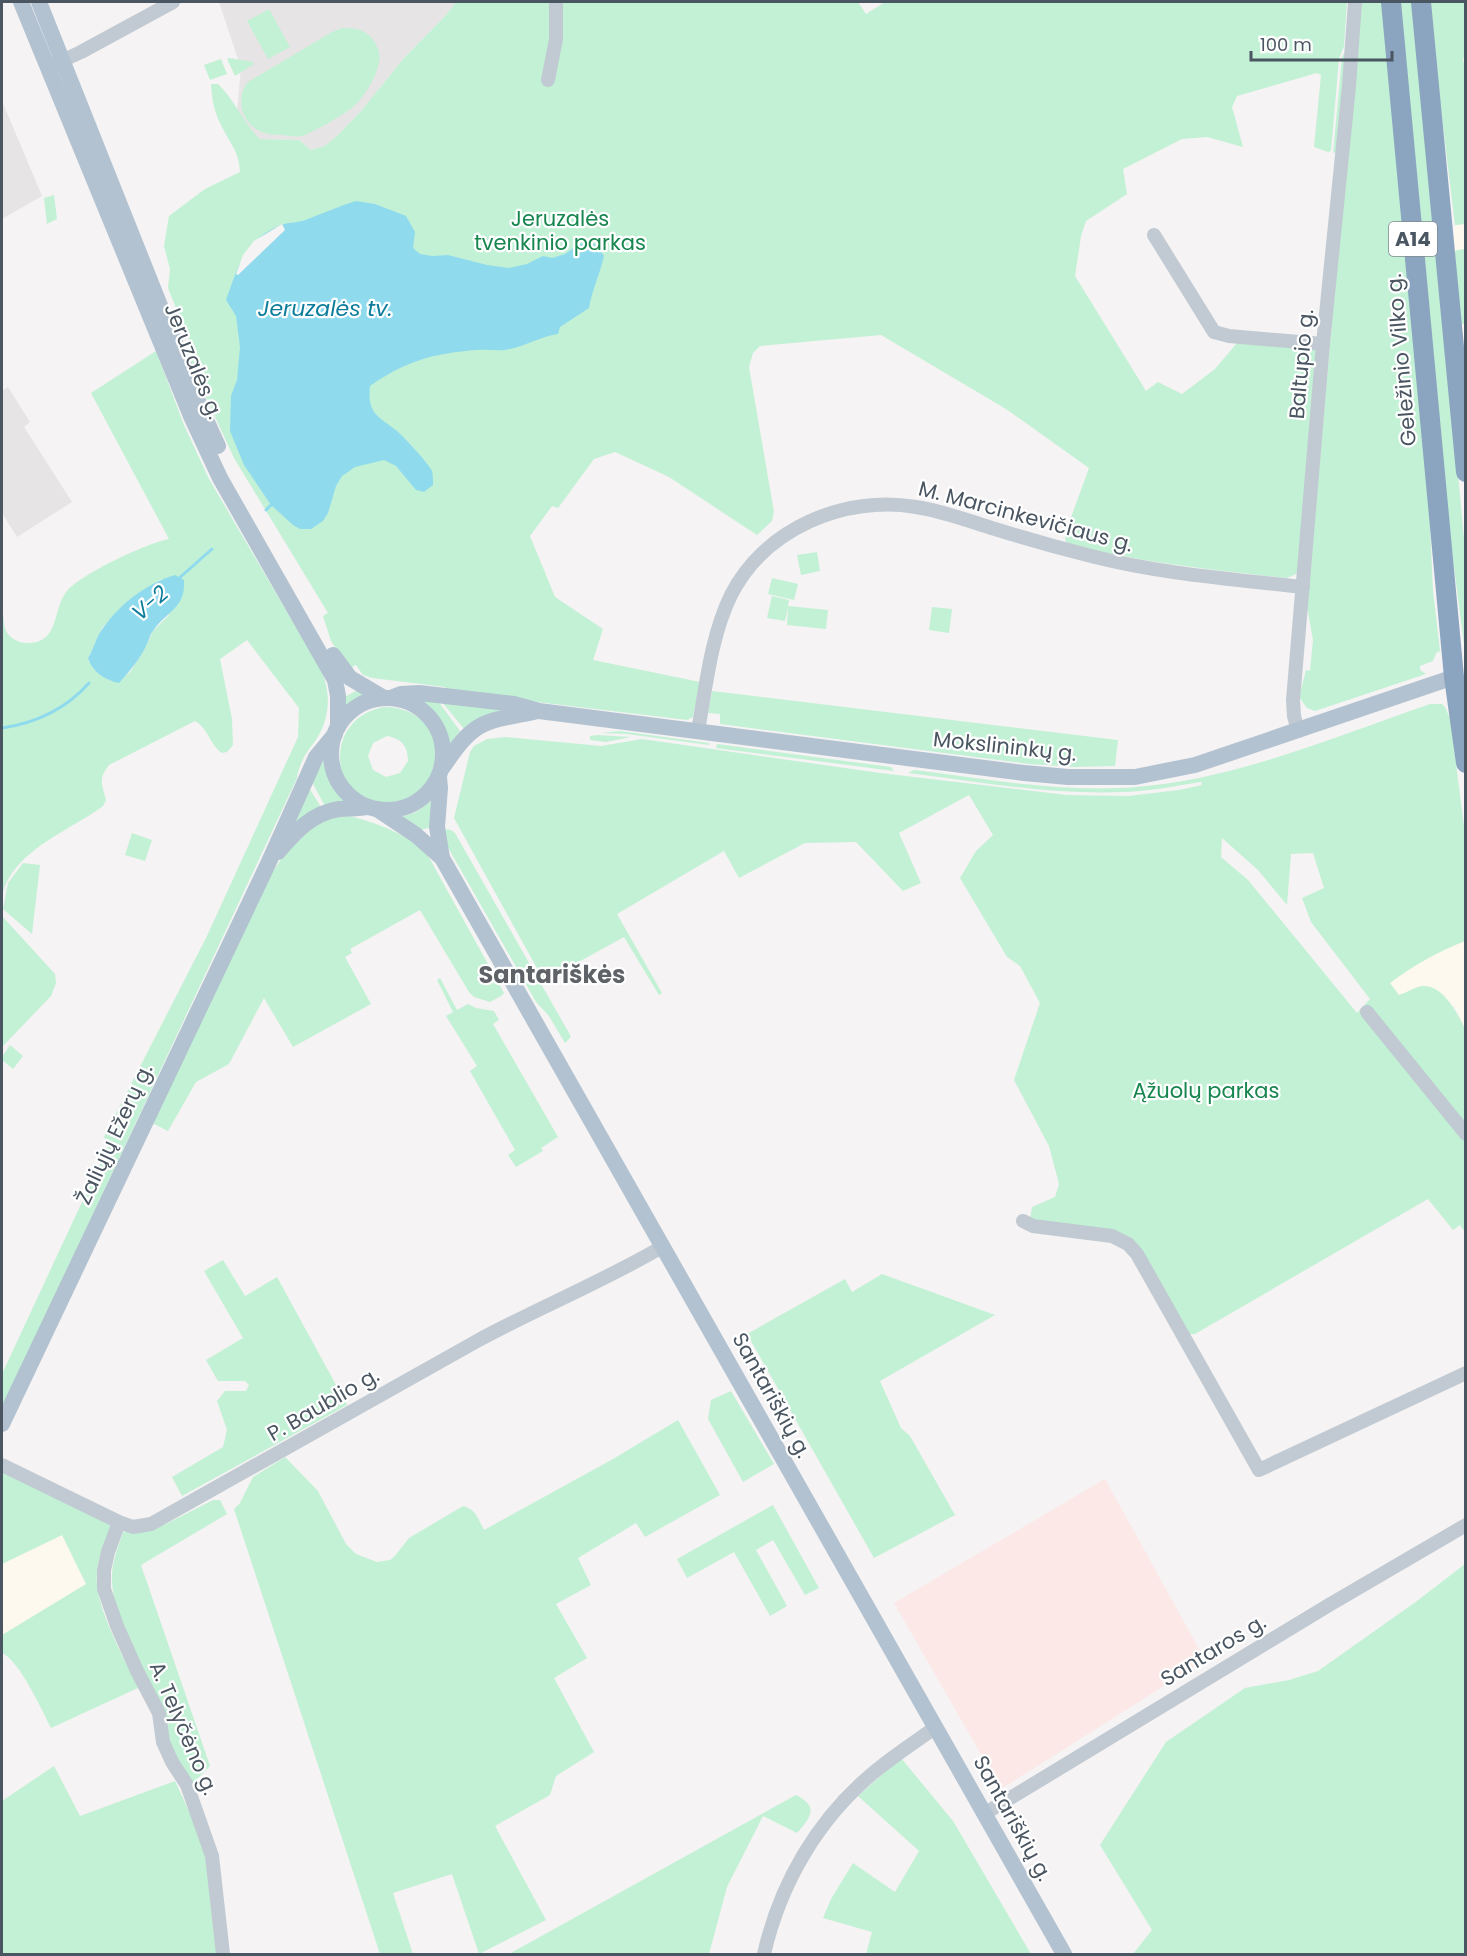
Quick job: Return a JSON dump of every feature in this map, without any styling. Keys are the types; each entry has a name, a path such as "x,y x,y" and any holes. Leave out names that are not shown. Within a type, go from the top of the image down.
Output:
{"highway":[{"name":"Geležinio Vilko g.","path":"1391,2 1460,675"},
{"name":"A14","path":"1421,2 1466,472"},
{"name":"A14","path":"1460,675 1466,763"}],"main road":[{"name":"Jeruzalės g.","path":"21,2 56,63 230,474 339,666 350,678 388,698"},
{"name":"Jeruzalės g.","path":"39,2 56,63 191,416 248,528 336,680 337,731"},
{"name":"Mokslininkų g.","path":"388,698 401,694 419,693 513,704 539,711 1024,773 1114,778 1179,769 1460,675"},
{"path":"388,698 415,705 433,721 443,744 444,756 440,774 424,797 402,808 373,808 347,793 334,772 332,753 337,731 345,718 362,704 388,698"},
{"name":"Mokslininkų g.","path":"440,774 458,745 477,727 496,719 539,711"},
{"name":"Žaliųjų Ežerų g.","path":"2,1424 316,758 337,731"},
{"name":"Santariškių g.","path":"440,774 437,827 442,858"},
{"name":"Žaliųjų Ežerų g.","path":"268,864 299,829 315,816 340,809 373,808"},
{"name":"Santariškių g.","path":"373,808 416,835 442,858 1064,1954"}],"street":[{"path":"56,63 173,2"},
{"path":"548,80 556,39 556,2"},
{"name":"Baltupio g.","path":"1298,731 1293,700 1355,2"},
{"path":"1154,235 1214,332 1229,336 1323,344"},
{"name":"M. Marcinkevičiaus g.","path":"698,731 718,629 732,594 740,581 762,555 792,531 809,520 848,508 887,504 917,507 1138,567 1303,587"},
{"path":"1367,1012 1466,1134"},
{"path":"1023,1221 1033,1226 1112,1236 1128,1244 1137,1254 1259,1470 1466,1373"},
{"name":"P. Baublio g.","path":"2,1465 119,1522 142,1527 160,1520 527,1313 598,1282 662,1247"},
{"name":"A. Telyčėno g.","path":"119,1522 104,1570 106,1596 133,1662 159,1713 163,1742 187,1785 212,1856 224,1954"},
{"name":"Santaros g.","path":"984,1814 1339,1599 1466,1525"},
{"path":"764,1954 778,1905 814,1838 850,1794 872,1774 936,1727"}],"shaded area":[{"path":"219,2 456,2 339,134 325,146 311,150 299,140 260,139 248,128 237,111 241,68"},
{"path":"2,101 42,196 2,219"},
{"path":"1465,224 1465,351 1458,319 1452,254 1455,225"},
{"path":"8,387 30,422 24,427 72,502 17,537 2,513 2,391"},
{"path":"1465,941 1465,1029 1455,1007 1421,986 1399,996 1390,983 1440,951"},
{"path":"1105,1479 1205,1660 1001,1789 894,1603"},
{"path":"63,1535 86,1585 2,1635 2,1564"}],"green space":[{"name":"Jeruzalės tvenkinio parkas","path":"456,2 858,2 866,14 885,2 1347,2 1344,46 1339,59 1331,151 1314,147 1321,75 1317,73 1237,96 1232,107 1243,147 1207,137 1182,139 1123,169 1127,194 1086,221 1081,236 1075,276 1146,391 1158,382 1182,394 1215,369 1237,343 1315,348 1317,351 1300,568 1296,574 1287,578 1148,561 1066,544 1065,534 1089,468 1006,409 881,335 760,346 753,353 749,367 774,512 772,521 757,535 669,477 615,452 594,459 558,508 552,506 530,536 555,597 603,629 593,660 700,682 693,717 687,720 446,691 445,687 372,678 363,675 356,665 353,666 352,672 331,641 323,616 328,613 234,458 188,358 190,343 168,288 170,269 164,246 169,216 205,189 240,172 236,152 217,115 211,84 218,84 224,90 260,139 299,140 311,150 325,146 361,111 404,58"},
{"path":"1360,2 1384,2 1428,481 1433,591 1440,651 1436,653 1433,661 1420,666 1420,670 1426,674 1315,711 1307,708 1299,697 1306,670 1310,671 1313,640 1307,607"},
{"path":"1398,2 1415,2 1465,550 1465,652 1440,459"},
{"path":"1428,2 1465,2 1465,57 1463,58 1466,79 1465,224 1455,225"},
{"path":"269,9 290,47 268,59 247,21"},
{"path":"342,28 354,28 364,32 372,38 378,49 377,71 359,101 337,118 302,136 270,134 257,130 251,125 246,119 241,104 248,82"},
{"path":"1347,48 1336,152 1333,153 1342,57"},
{"path":"221,59 227,74 210,80 204,65"},
{"path":"227,59 254,64 235,76"},
{"path":"54,195 57,219 47,224 44,198"},
{"path":"1465,249 1465,325 1460,323 1452,254 1457,250"},
{"path":"156,351 184,425 209,479 321,670 327,689 328,708 323,727 303,760 297,778 2,1409 2,1374 109,1144 104,1137 207,936 298,737 299,708 247,640 220,659 232,719 233,745 227,752 222,753 218,750 203,728 195,721 109,765 102,778 106,800 103,806 30,854 8,880 2,896 2,608 6,631 14,639 24,643 44,639 50,633 62,599 74,584 115,560 146,546 169,539 91,393","holes":["162,579 169,615 153,631 131,671 119,682 104,677 90,663 88,658 102,628 128,601"]},
{"path":"817,552 820,571 801,575 797,555"},
{"path":"772,578 798,584 794,600 768,594"},
{"path":"772,596 789,600 788,606 828,610 826,629 787,625 788,607 785,621 767,618"},
{"path":"932,607 952,609 949,633 929,630"},
{"path":"356,691 370,696 345,709 346,696"},
{"path":"712,691 1118,740 1115,766 1075,767 1029,764 720,724 720,714 708,713"},
{"path":"419,701 438,701 460,731 450,745 439,720"},
{"path":"442,702 504,709 464,729"},
{"name":"Ąžuolų parkas","path":"1430,704 1442,704 1445,707 1454,728 1454,748 1465,834 1465,941 1426,959 1390,983 1399,995 1422,986 1437,990 1449,1001 1465,1029 1465,1232 1460,1225 1453,1230 1428,1199 1195,1334 1189,1334 1142,1251 1030,1220 1032,1207 1055,1197 1059,1184 1049,1146 1014,1080 1040,1003 1020,966 1007,957 960,878 976,851 993,835 969,795 899,833 921,883 903,891 856,842 805,843 739,878 724,851 617,914 662,993 659,995 624,937 544,981 454,818 470,752 474,746 487,739 506,737 601,746 642,739 880,773 1067,795 1128,796 1202,785 1201,782 1124,792 1070,792 908,773 914,770 1052,787 1108,788 1173,783 1210,776 1285,755","holes":["1222,838 1258,870 1287,905 1291,854 1313,853 1324,888 1302,898 1311,922 1370,999 1357,1013 1248,880 1221,857"]},
{"path":"384,707 407,711 423,722 433,737 437,755 434,773 426,788 411,800 390,805 369,802 354,792 344,778 340,761 342,743 350,727 364,714","holes":["387,736 405,747 408,761 400,773 386,777 373,770 368,756 373,743"]},
{"path":"620,731 709,743 709,745 627,734 601,733"},
{"path":"590,736 631,737 606,742 590,740"},
{"path":"717,744 891,767 894,771 716,748"},
{"path":"326,756 331,780 347,802 325,806 312,782"},
{"path":"309,788 321,807 292,827"},
{"path":"433,799 431,827 421,830 401,817 416,812"},
{"path":"350,816 390,830 426,852 504,993 490,1002 474,997 420,910 350,949 352,953 345,957 371,1004 293,1047 264,998 229,1064 196,1082 168,1131 150,1122 264,885 284,855 317,823"},
{"path":"443,829 455,833 569,1033 571,1037 565,1043 549,1016 536,1002 446,844"},
{"path":"132,833 152,840 145,861 125,855"},
{"path":"23,863 40,865 32,934 3,909 8,883"},
{"path":"2,916 55,974 56,983 51,996 2,1047"},
{"path":"440,978 457,1010 468,1004 494,1011 499,1020 493,1024 558,1137 541,1148 543,1151 516,1167 508,1155 515,1150 470,1071 477,1066 446,1016 453,1012 437,980"},
{"path":"10,1045 23,1056 13,1069 2,1060"},
{"path":"223,1260 245,1296 277,1277 347,1405 182,1496 172,1477 223,1447 227,1430 217,1401 225,1391 246,1391 249,1385 245,1381 218,1381 206,1360 243,1338 204,1271"},
{"path":"882,1274 995,1315 880,1381 901,1428 910,1436 955,1515 874,1558 747,1334 845,1279 852,1292"},
{"path":"731,1391 774,1464 743,1482 708,1419 711,1400"},
{"path":"678,1420 720,1495 645,1537 636,1523 578,1558 591,1585 556,1604 587,1658 554,1678 594,1752 556,1776 550,1795 495,1826 546,1920 479,1954 452,1874 393,1893 413,1954 380,1954 234,1509 240,1503 253,1477 285,1457 318,1491 346,1544 356,1554 377,1562 390,1560 409,1538 463,1506 474,1512 484,1530 613,1459"},
{"path":"2,1471 113,1524 99,1559 97,1585 111,1631 138,1688 51,1728 23,1675 9,1657 2,1653 2,1635 86,1584 62,1535 2,1564"},
{"path":"213,1500 220,1500 227,1514 141,1565 210,1766 193,1783 174,1757 115,1604 112,1575 123,1532 166,1524"},
{"path":"773,1505 819,1588 805,1595 773,1540 756,1550 787,1606 770,1616 734,1552 687,1578 677,1559"},
{"path":"1465,1564 1465,1954 1133,1954 1152,1930 1100,1845 1166,1742 1245,1688 1289,1680 1318,1671"},
{"path":"901,1758 953,1821 1031,1954 866,1954 872,1932 823,1918 831,1899 853,1863 895,1892 919,1851 858,1796"},
{"path":"54,1766 80,1816 175,1781 199,1833 210,1873 219,1954 2,1954 2,1801"},
{"path":"796,1795 808,1804 809,1818 797,1833 763,1816 727,1887 709,1954 509,1954"}],"water":[{"name":"Jeruzalės tv.","path":"356,201 375,204 406,216 415,232 413,248 420,254 448,255 509,268 527,264 543,256 552,258 565,254 578,245 590,241 604,256 589,308 560,327 558,334 505,350 477,350 434,356 408,364 370,386 372,409 427,463 432,471 433,485 424,492 416,490 396,466 384,460 355,467 342,476 336,486 328,513 323,521 311,529 300,529 271,505 244,465 230,431 231,396 237,380 240,347 236,316 226,300 245,254 259,238 281,225 305,220"},
{"path":"175,575 184,580 182,597 152,632 134,665 119,683 100,675 88,658 103,628 118,610 144,589"}],"pier":[{"path":"282,224 285,230 238,275 236,274 243,255 254,241"}],"waterway":[{"name":"V-2","path":"266,510 271,505"},
{"name":"V-2","path":"177,580 212,549"},
{"name":"V-2","path":"2,728 27,723 50,713 70,700 89,683"}],"district":[{"name":"Santariškės","path":"552,974"}]}
